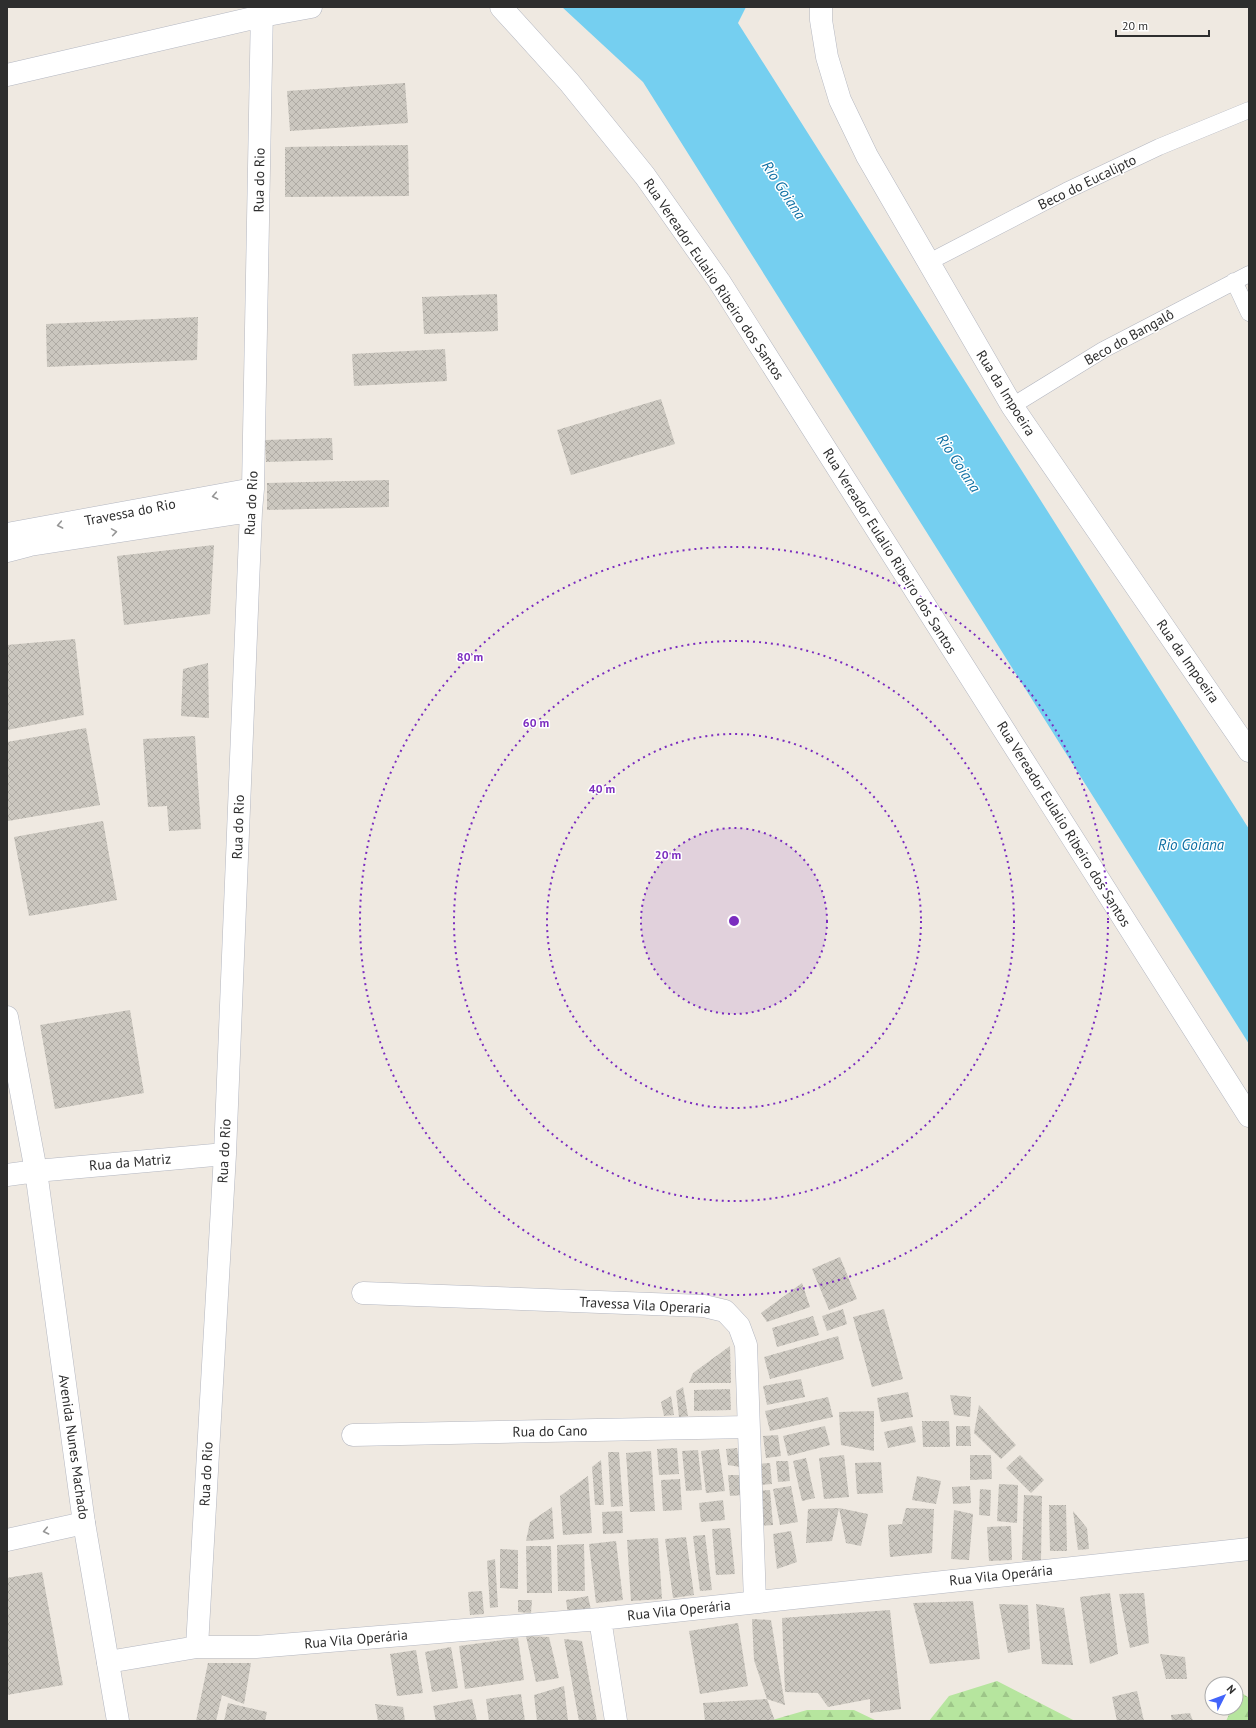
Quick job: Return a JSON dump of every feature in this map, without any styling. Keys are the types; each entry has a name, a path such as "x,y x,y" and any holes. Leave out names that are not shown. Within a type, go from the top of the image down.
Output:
{"street":[{"path":"7,75 262,12 311,7"},
{"name":"Rua Vereador Eulalio Ribeiro dos Santos","path":"501,7 569,82 645,176 718,281 1249,1116"},
{"name":"Rua da Impoeira","path":"821,7 821,20 827,57 840,100 867,156 1012,406 1249,751"},
{"name":"Rua do Rio","path":"197,1647 225,1154 250,511 253,489 262,12"},
{"name":"Travessa do Rio","path":"7,534 253,489"},
{"name":"Travessa do Rio","path":"7,551 30,545 250,511"},
{"name":"Avenida Nunes Machado","path":"7,1017 36,1171 84,1523 118,1721"},
{"name":"Rua da Matriz","path":"7,1175 36,1171 225,1154"},
{"name":"Travessa Vila Operaria","path":"363,1293 704,1306 725,1311 739,1326 746,1345 755,1602"},
{"name":"Rua do Cano","path":"353,1435 748,1428"},
{"path":"7,1540 84,1523"},
{"name":"Rua Vila Operária","path":"108,1662 197,1647 256,1647 600,1619 1249,1549"},
{"path":"600,1619 616,1721"}],"lane":[{"name":"Beco do Eucalipto","path":"929,262 1066,191 1159,147 1249,110"},
{"name":"Beco do Bangalô","path":"1012,406 1103,350 1249,274"},
{"path":"1234,281 1249,313"}],"green space":[{"path":"997,1681 1075,1721 929,1721 949,1696"},
{"path":"1244,1694 1249,1698 1249,1721 1226,1721 1228,1716 1244,1716"},
{"path":"807,1710 854,1710 877,1721 769,1721"}],"water":[{"name":"Rio Goiana","path":"562,7 746,7 738,23 1249,829 1249,1044 643,82"}],"building":[{"path":"405,83 408,123 290,131 287,91"},
{"path":"408,145 409,196 285,197 285,147"},
{"path":"497,294 498,331 424,334 422,297"},
{"path":"198,317 197,360 47,367 46,324"},
{"path":"445,349 447,381 354,386 352,354"},
{"path":"661,399 675,444 571,475 557,430"},
{"path":"332,438 333,460 266,462 265,440"},
{"path":"389,480 389,507 267,510 267,483"},
{"path":"214,545 210,614 124,625 117,556"},
{"path":"75,639 84,715 7,730 7,645"},
{"path":"208,663 209,718 181,716 183,669"},
{"path":"86,728 100,805 8,821 7,742"},
{"path":"195,736 201,829 169,831 167,806 148,807 143,739"},
{"path":"103,821 117,900 29,916 14,837"},
{"path":"130,1010 144,1093 55,1109 40,1025"},
{"path":"840,1257 857,1299 829,1310 812,1269"},
{"path":"802,1283 810,1307 767,1322 761,1313"},
{"path":"843,1309 847,1324 827,1331 822,1316"},
{"path":"884,1309 903,1379 872,1387 853,1317"},
{"path":"813,1316 819,1335 777,1347 772,1328"},
{"path":"838,1336 844,1359 770,1379 764,1357"},
{"path":"730,1346 731,1383 689,1383 693,1373"},
{"path":"801,1379 805,1397 767,1405 763,1386"},
{"path":"683,1387 688,1416 679,1417 676,1391"},
{"path":"730,1389 731,1410 694,1411 694,1390"},
{"path":"908,1392 913,1417 881,1422 877,1398"},
{"path":"950,1395 971,1397 970,1417 954,1415"},
{"path":"671,1396 674,1415 664,1416 661,1402"},
{"path":"828,1397 833,1417 770,1431 765,1411"},
{"path":"979,1405 1016,1445 1001,1459 974,1433"},
{"path":"874,1411 874,1451 841,1445 839,1412"},
{"path":"922,1421 949,1421 950,1447 923,1447"},
{"path":"825,1426 830,1445 788,1456 783,1436"},
{"path":"912,1426 916,1442 888,1448 884,1432"},
{"path":"956,1426 970,1426 971,1446 956,1446"},
{"path":"778,1435 781,1456 766,1458 763,1436"},
{"path":"677,1448 679,1474 659,1475 657,1449"},
{"path":"737,1448 740,1467 728,1465 726,1449"},
{"path":"719,1449 725,1491 706,1493 701,1451"},
{"path":"698,1450 702,1490 686,1491 682,1451"},
{"path":"651,1451 655,1511 630,1512 626,1453"},
{"path":"608,1452 619,1452 623,1506 611,1507"},
{"path":"844,1455 849,1497 824,1499 819,1458"},
{"path":"970,1455 991,1455 992,1479 970,1480"},
{"path":"1020,1455 1044,1480 1031,1493 1006,1468"},
{"path":"806,1458 815,1498 802,1501 793,1461"},
{"path":"601,1460 604,1505 595,1505 592,1467"},
{"path":"776,1461 788,1461 790,1481 778,1482"},
{"path":"881,1462 883,1493 857,1494 855,1463"},
{"path":"770,1463 772,1484 758,1485 756,1464"},
{"path":"728,1475 740,1475 742,1495 730,1496"},
{"path":"588,1476 592,1533 563,1535 560,1496"},
{"path":"917,1476 941,1481 936,1504 912,1500"},
{"path":"680,1479 682,1510 663,1511 661,1480"},
{"path":"999,1484 1018,1485 1017,1523 997,1521"},
{"path":"791,1486 798,1522 780,1525 773,1489"},
{"path":"970,1486 971,1503 953,1504 952,1487"},
{"path":"980,1489 991,1490 990,1516 979,1515"},
{"path":"770,1490 773,1525 758,1526 755,1491"},
{"path":"1024,1495 1042,1496 1041,1561 1022,1560"},
{"path":"723,1500 725,1520 701,1522 699,1503"},
{"path":"1049,1505 1066,1505 1067,1551 1050,1551"},
{"path":"552,1507 554,1539 526,1541 530,1522"},
{"path":"839,1508 832,1541 806,1543 808,1509"},
{"path":"839,1508 868,1514 861,1546 846,1543"},
{"path":"906,1508 934,1509 932,1553 890,1557 888,1525 902,1524"},
{"path":"954,1510 973,1514 969,1560 951,1559"},
{"path":"622,1511 623,1533 603,1534 602,1512"},
{"path":"1073,1511 1087,1528 1089,1549 1078,1550"},
{"path":"1011,1526 1012,1560 989,1561 987,1527"},
{"path":"730,1528 735,1574 716,1575 712,1529"},
{"path":"791,1531 797,1562 777,1569 773,1534"},
{"path":"705,1535 712,1590 700,1591 693,1536"},
{"path":"686,1537 694,1595 673,1598 665,1539"},
{"path":"658,1538 662,1599 631,1601 627,1540"},
{"path":"616,1541 623,1600 596,1603 589,1544"},
{"path":"584,1544 585,1591 558,1591 557,1545"},
{"path":"526,1546 551,1546 552,1593 527,1593"},
{"path":"500,1549 518,1550 518,1589 500,1588"},
{"path":"495,1559 498,1607 490,1608 487,1561"},
{"path":"42,1572 63,1685 7,1695 7,1578"},
{"path":"482,1591 484,1614 470,1615 468,1592"},
{"path":"1110,1593 1118,1654 1090,1664 1080,1597"},
{"path":"1144,1593 1149,1643 1130,1648 1119,1594"},
{"path":"588,1596 591,1610 568,1614 566,1600"},
{"path":"518,1600 532,1600 531,1613 518,1612"},
{"path":"973,1601 980,1659 930,1664 913,1603"},
{"path":"999,1604 1028,1605 1030,1649 1008,1653"},
{"path":"1036,1604 1064,1608 1073,1665 1042,1664"},
{"path":"890,1610 901,1709 870,1713 870,1699 828,1707 818,1693 785,1692 782,1618"},
{"path":"752,1619 771,1620 785,1705 767,1699 754,1660"},
{"path":"738,1623 748,1686 700,1694 689,1631"},
{"path":"526,1636 549,1637 559,1678 536,1682"},
{"path":"518,1638 524,1680 465,1689 459,1646"},
{"path":"564,1639 582,1641 597,1721 579,1721"},
{"path":"451,1647 458,1688 432,1692 425,1652"},
{"path":"416,1650 423,1693 397,1696 390,1654"},
{"path":"1160,1654 1185,1657 1187,1679 1166,1679"},
{"path":"208,1663 251,1663 244,1704 222,1695 216,1721 196,1721"},
{"path":"564,1686 568,1721 537,1721 534,1695"},
{"path":"1137,1691 1144,1721 1117,1721 1112,1697"},
{"path":"521,1694 525,1721 489,1721 486,1699"},
{"path":"472,1699 477,1721 436,1721 433,1706"},
{"path":"767,1699 775,1721 705,1721 703,1703"},
{"path":"228,1703 267,1712 265,1721 224,1721"},
{"path":"375,1704 403,1707 405,1721 378,1721"},
{"path":"1190,1713 1193,1721 1172,1721 1171,1715"}]}
